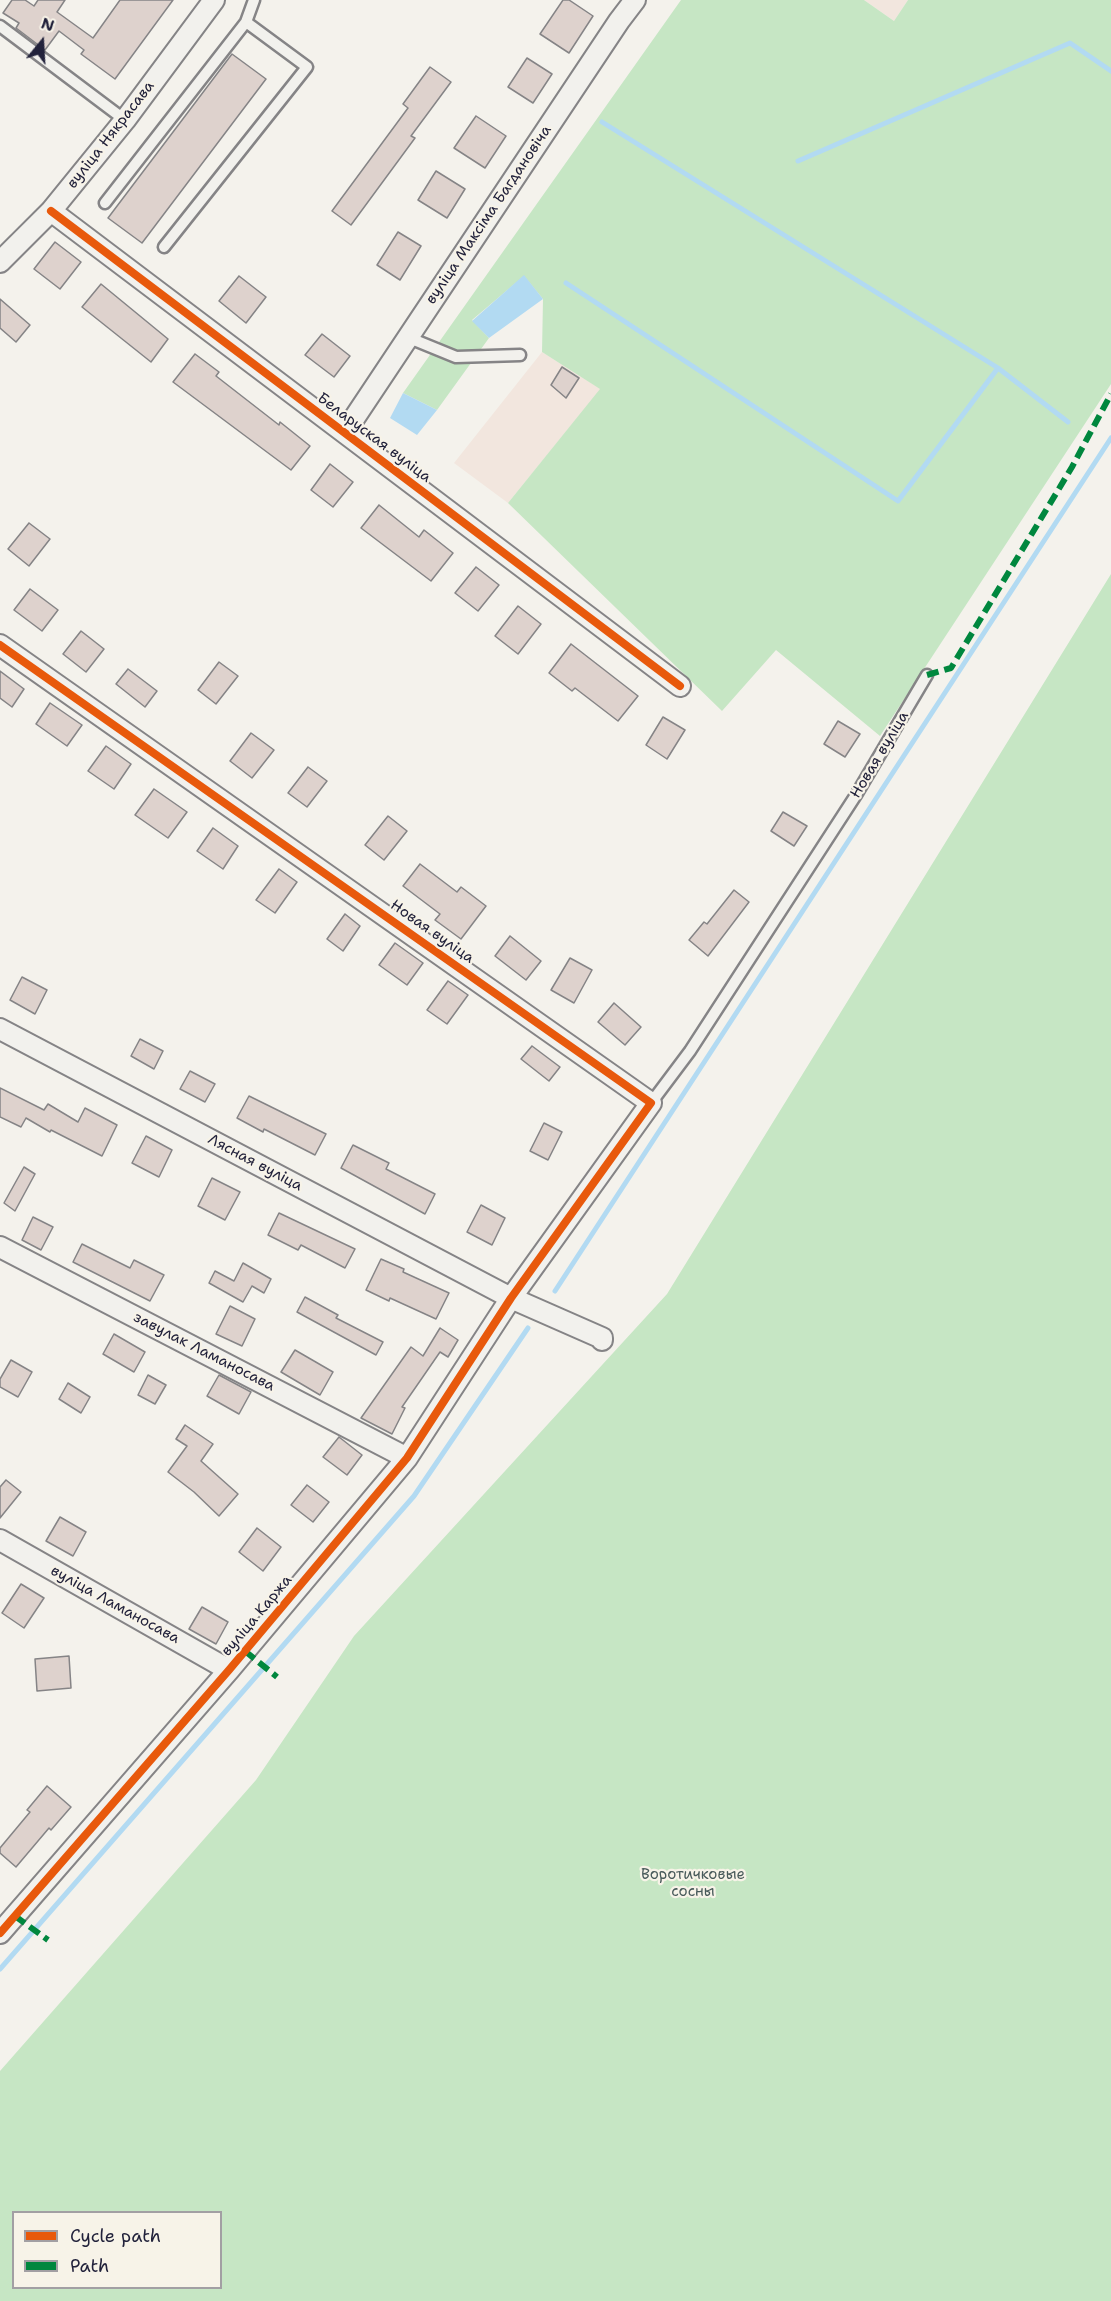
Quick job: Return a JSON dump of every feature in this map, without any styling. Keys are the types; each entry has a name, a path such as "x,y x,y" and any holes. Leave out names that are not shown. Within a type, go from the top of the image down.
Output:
{"street":[{"name":"вуліца Някрасава","path":"0,262 51,212 125,120 214,0"},
{"name":"вуліца Максіма Багдановіча","path":"345,432 612,31 636,0"},
{"name":"Беларуская вуліца","path":"51,212 680,686"},
{"name":"Новая вуліца","path":"0,645 651,1103 511,1298"},
{"name":"Лясная вуліца","path":"0,1029 511,1298 602,1338 602,1340"},
{"name":"завулак Ламаносава","path":"0,1246 407,1458"},
{"name":"вуліца Каржа","path":"0,1933 229,1670 407,1458 511,1298"},
{"name":"вуліца Ламаносава","path":"0,1540 229,1670"}],"lane":[{"path":"105,203 246,22 254,0"},
{"path":"164,247 307,67 246,22"},
{"path":"0,26 125,120"},
{"path":"407,338 456,357 520,355"},
{"name":"Новая вуліца","path":"651,1103 690,1051 856,795 927,675"}],"shaded area":[{"path":"864,0 908,0 894,21"},
{"path":"542,352 601,389 508,503 454,463"}],"green space":[{"path":"681,0 864,0 894,21 908,0 1111,0 1111,384 880,736 776,650 722,711 508,503 600,389 542,352 543,299 524,276 472,320 489,338 437,410 403,393"},
{"name":"Воротичковые сосны","path":"1111,574 1111,2301 0,2301 0,2071 256,1780 354,1636 667,1294"}],"water":[{"path":"524,275 543,299 489,338 472,321"},
{"path":"403,393 437,410 417,435 390,418"}],"building":[{"path":"12,0 25,0 34,6 38,0 65,0 57,12 93,38 120,0 173,0 115,79 81,54 84,50 59,31 45,50 16,28 19,23 3,13"},
{"path":"563,0 569,0 593,16 569,53 540,34"},
{"path":"232,54 266,79 142,243 108,218"},
{"path":"527,58 552,74 533,103 508,87"},
{"path":"430,67 451,82 411,136 415,138 351,225 332,211 408,108 403,104"},
{"path":"476,116 506,136 485,168 454,148"},
{"path":"436,171 465,189 447,218 418,200"},
{"path":"398,232 421,246 400,280 377,265"},
{"path":"55,242 81,262 60,289 34,269"},
{"path":"239,276 266,297 246,323 219,301"},
{"path":"101,284 168,339 151,362 82,307"},
{"path":"0,299 30,325 16,342 0,328"},
{"path":"322,334 350,356 334,377 305,355"},
{"path":"195,354 219,372 216,376 310,446 291,470 173,382"},
{"path":"562,367 579,378 566,398 551,385"},
{"path":"330,464 353,482 333,507 311,490"},
{"path":"379,505 419,537 424,530 453,553 431,581 361,528"},
{"path":"29,523 50,539 29,566 8,549"},
{"path":"476,567 499,585 478,611 455,593"},
{"path":"30,589 58,610 42,631 14,610"},
{"path":"518,606 541,624 518,654 495,636"},
{"path":"81,631 104,649 86,672 63,654"},
{"path":"571,644 638,696 618,721 575,688 572,691 549,673"},
{"path":"219,662 238,676 216,704 198,690"},
{"path":"128,669 157,691 145,707 116,684"},
{"path":"0,671 24,689 12,707 0,698"},
{"path":"50,703 82,725 67,746 36,724"},
{"path":"663,717 685,730 667,759 646,745"},
{"path":"838,721 860,734 845,757 824,744"},
{"path":"251,733 274,750 252,778 230,761"},
{"path":"106,746 131,764 114,789 88,771"},
{"path":"308,767 327,781 307,807 288,793"},
{"path":"154,789 187,812 168,838 135,815"},
{"path":"783,812 807,826 794,846 771,831"},
{"path":"388,816 407,831 384,860 365,845"},
{"path":"213,828 238,846 223,869 197,851"},
{"path":"420,864 457,892 461,887 486,906 461,939 435,920 440,914 403,886"},
{"path":"279,869 297,882 275,913 256,900"},
{"path":"734,890 749,902 708,956 689,940 704,922 707,924"},
{"path":"345,914 360,926 343,951 327,939"},
{"path":"510,936 541,961 526,980 495,956"},
{"path":"395,943 423,963 407,985 379,965"},
{"path":"570,958 592,970 574,1003 551,990"},
{"path":"22,977 47,990 35,1014 10,1000"},
{"path":"448,981 468,995 447,1024 427,1010"},
{"path":"614,1003 641,1027 625,1045 598,1022"},
{"path":"140,1039 163,1051 154,1069 131,1056"},
{"path":"532,1046 560,1067 549,1081 521,1059"},
{"path":"190,1071 215,1084 205,1102 180,1089"},
{"path":"0,1088 44,1110 48,1104 78,1122 85,1108 117,1125 102,1156 26,1118 21,1127 0,1117"},
{"path":"249,1096 326,1134 315,1155 237,1118"},
{"path":"544,1123 562,1132 548,1160 530,1151"},
{"path":"146,1136 172,1150 159,1177 132,1163"},
{"path":"353,1145 389,1163 386,1169 435,1194 425,1214 341,1168"},
{"path":"24,1167 35,1174 15,1211 4,1203"},
{"path":"212,1178 240,1192 225,1220 198,1206"},
{"path":"481,1205 505,1218 492,1245 467,1232"},
{"path":"279,1213 355,1249 345,1268 301,1245 298,1250 268,1235"},
{"path":"33,1217 53,1227 41,1250 22,1240"},
{"path":"82,1244 130,1268 134,1260 164,1275 150,1301 73,1262"},
{"path":"381,1259 449,1293 436,1319 366,1290"},
{"path":"243,1263 271,1279 264,1293 252,1286 243,1302 209,1283 215,1271 234,1281"},
{"path":"305,1297 338,1315 336,1318 383,1342 376,1355 297,1312"},
{"path":"230,1306 255,1319 242,1346 216,1334"},
{"path":"440,1328 458,1340 448,1357 440,1352 402,1407 405,1408 392,1434 361,1418 411,1347 423,1356"},
{"path":"114,1334 145,1352 134,1372 103,1354"},
{"path":"295,1350 333,1372 320,1395 281,1372"},
{"path":"11,1360 32,1372 18,1397 0,1387 0,1379"},
{"path":"148,1375 166,1385 155,1404 138,1395"},
{"path":"219,1375 251,1392 239,1414 207,1396"},
{"path":"68,1383 90,1397 81,1413 59,1399"},
{"path":"185,1425 213,1444 201,1461 238,1494 219,1516 194,1492 168,1472 187,1446 176,1439"},
{"path":"339,1437 362,1455 347,1475 323,1457"},
{"path":"6,1480 21,1492 0,1518 0,1487"},
{"path":"307,1485 329,1502 313,1522 291,1505"},
{"path":"60,1517 86,1532 73,1556 46,1541"},
{"path":"257,1528 281,1547 263,1571 239,1552"},
{"path":"21,1584 44,1598 24,1628 2,1613"},
{"path":"202,1607 228,1622 216,1644 189,1629"},
{"path":"69,1656 71,1688 37,1691 35,1659"},
{"path":"47,1786 71,1807 51,1830 49,1828 16,1867 0,1853 0,1848 30,1812 27,1810"}],"waterway":[{"path":"798,161 1070,43 1111,71"},
{"path":"602,122 998,368 1068,422"},
{"path":"566,283 898,501 998,368"},
{"path":"555,1291 1111,438"},
{"path":"0,1969 414,1496 528,1328"}],"marked path":[{"path":"927,675 951,668 1072,467 1111,394"},
{"path":"245,1651 277,1677"},
{"path":"15,1916 48,1940"}],"cycle path":[{"path":"51,211 680,686"},
{"path":"0,645 651,1103 511,1298 407,1458 229,1670 0,1933"}]}
